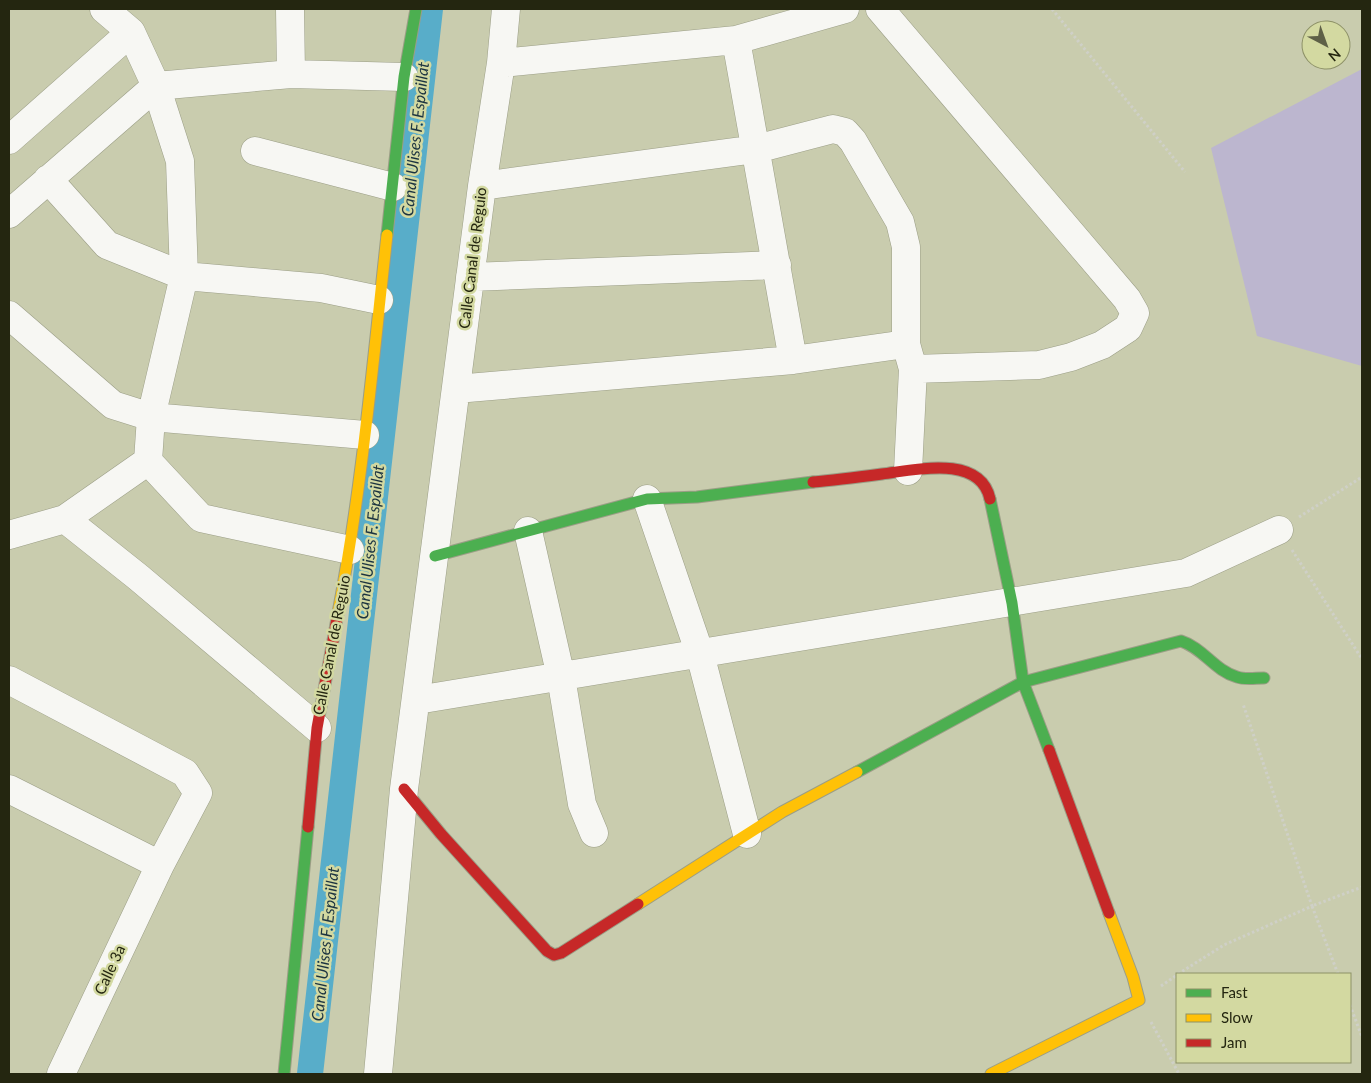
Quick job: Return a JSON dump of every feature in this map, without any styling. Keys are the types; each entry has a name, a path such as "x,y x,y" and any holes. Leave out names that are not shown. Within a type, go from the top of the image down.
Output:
{"street":[{"path":"104,9 132,32 156,86 180,161 184,276 151,418 148,461 201,518 350,550"},
{"path":"290,9 291,74"},
{"name":"Calle Canal de Reguio","path":"284,1074 316,728 350,550 365,435 404,77 416,9"},
{"name":"Calle Canal de Reguio","path":"378,1074 404,789 482,186 501,62 506,9"},
{"path":"501,62 736,40 845,9"},
{"path":"456,389 793,360 909,357 1040,365 1071,357 1102,345 1128,328 1135,313 1127,299 880,9"},
{"path":"9,140 132,32"},
{"path":"736,40 793,360"},
{"path":"9,214 156,86 291,74 404,77"},
{"path":"482,186 756,150 833,129 845,132 853,141 900,222 906,248 909,357 908,471"},
{"path":"255,151 393,187"},
{"path":"48,179 107,245 184,276 321,288 379,300"},
{"path":"470,277 776,265"},
{"path":"9,315 113,405 151,418 365,435"},
{"path":"9,535 65,519 148,461"},
{"path":"435,556 647,498 697,497 936,468 965,470 978,477 988,490 1012,603 1023,682 1133,977 1139,1000 991,1074"},
{"path":"647,498 700,654 747,834"},
{"path":"65,519 138,577 316,728"},
{"path":"417,700 1186,573 1279,530"},
{"path":"528,531 561,677 582,804 594,833"},
{"path":"404,789 520,922 547,951 554,955 561,953 782,812 1023,682 1181,641 1189,643 1218,669 1234,677 1264,678"},
{"name":"Calle 3a","path":"9,680 185,773 198,793 160,865 61,1074"},
{"path":"9,789 160,865"}],"path":[{"path":"1052,9 1185,172"},
{"path":"1362,477 1279,530 1362,659"},
{"path":"1234,677 1312,906 1338,973"},
{"path":"1180,973 1224,945 1312,906 1362,888"},
{"path":"1139,1000 1179,1074"},
{"path":"1351,1007 1362,1037"}],"shaded area":[{"path":"1362,69 1362,366 1257,336 1211,148"}],"waterway":[{"name":"Canal Ulises F. Espaillat","path":"310,1074 430,9"}],"traffic: fast":[{"path":"387,235 404,77 416,9"},
{"path":"435,556 647,499 697,497 813,482"},
{"path":"990,499 1012,603 1023,682 1181,641 1189,644 1229,674 1243,678 1264,678"},
{"path":"857,772 1023,682 1049,750"},
{"path":"284,1074 308,827"}],"traffic: slow":[{"path":"338,613 354,519 387,235"},
{"path":"638,904 782,812 857,772"},
{"path":"991,1074 1139,1000 1133,977 1109,913"}],"traffic: jam":[{"path":"813,482 928,468 945,468 960,470 974,476 984,485 990,499"},
{"path":"308,827 317,728 338,613"},
{"path":"1049,750 1109,913"},
{"path":"404,789 441,834 547,951 554,955 561,953 638,904"}]}
